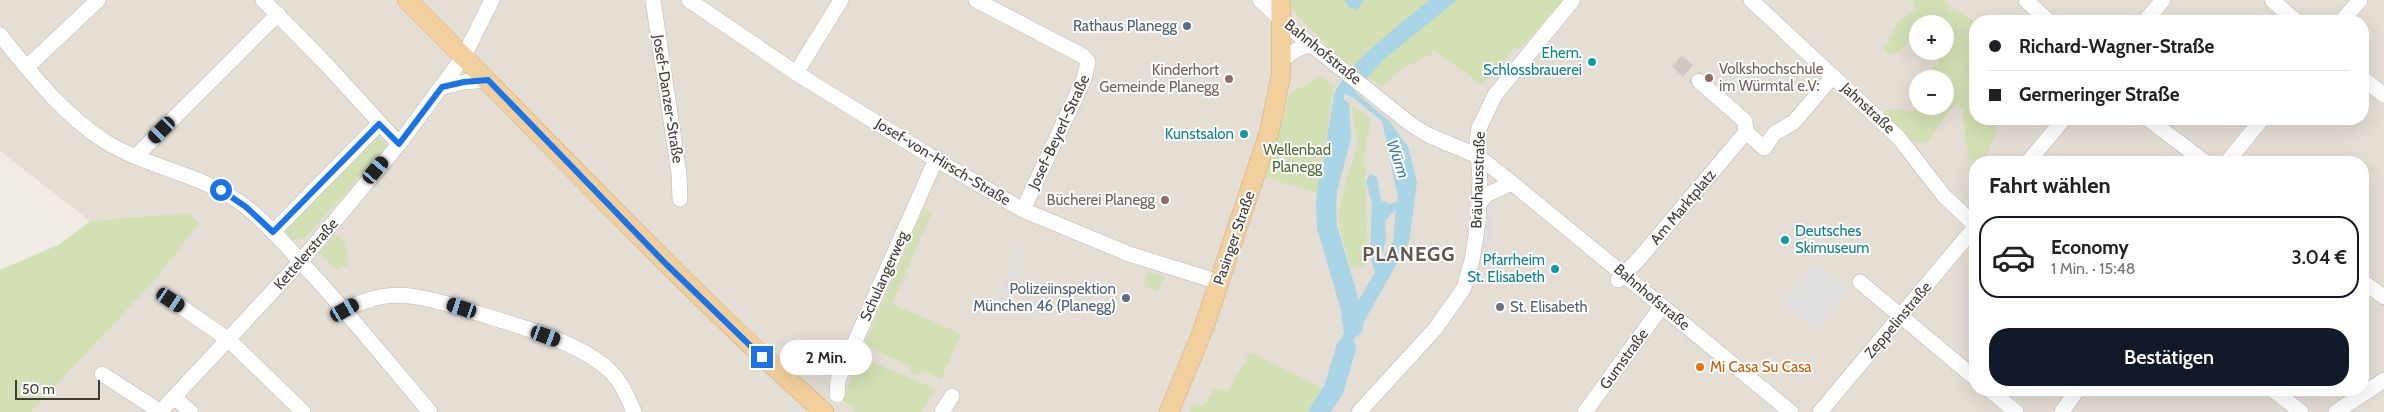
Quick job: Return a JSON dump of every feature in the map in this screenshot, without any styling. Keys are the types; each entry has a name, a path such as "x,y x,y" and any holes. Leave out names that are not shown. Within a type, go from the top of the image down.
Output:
{"main road":[{"path":"407,0 488,80 666,264 762,357 824,412"},
{"name":"Pasinger Straße","path":"1169,412 1187,371 1219,282 1269,133 1279,90 1282,60 1280,8"}],"street":[{"path":"27,68 98,0"},
{"path":"263,0 327,65 399,144"},
{"name":"Kettelerstraße","path":"161,412 301,261 399,144 464,56 492,0"},
{"name":"Josef-Danzer-Straße","path":"653,0 679,174 680,199"},
{"name":"Josef-von-Hirsch-Straße","path":"689,0 796,73 1023,210 1130,254 1219,282"},
{"path":"796,73 841,0"},
{"name":"Josef-Beyerl-Straße","path":"976,0 1082,56 1088,62 1084,79 1023,210"},
{"name":"Bahnhofstraße","path":"1260,0 1280,8 1313,45 1409,124 1478,156 1621,277 1662,306 1791,412"},
{"name":"Bräuhausstraße","path":"1359,412 1435,329 1464,288 1472,260 1479,204 1477,141 1479,128 1495,95 1573,0"},
{"name":"Jahnstraße","path":"1752,0 1899,138 1944,196 1969,220"},
{"path":"2026,0 2042,15"},
{"path":"2150,15 2163,0"},
{"path":"2272,0 2289,15"},
{"path":"2347,15 2360,0"},
{"path":"136,156 278,14"},
{"path":"0,35 70,116 106,142 136,156 211,184 246,207 301,261 345,310 430,412"},
{"path":"1282,60 1290,53 1304,46 1313,45"},
{"path":"1699,81 1745,122 1746,132 1764,148 1775,134 1794,122 1833,76"},
{"path":"442,87 464,82 488,80"},
{"path":"2369,83 2384,95"},
{"path":"273,232 379,124"},
{"path":"2033,156 2059,125"},
{"path":"2156,125 2197,156"},
{"path":"2232,156 2257,125"},
{"name":"Am Marktplatz","path":"1621,277 1638,260 1746,132"},
{"name":"Schulangerweg","path":"837,395 838,380 936,159"},
{"path":"1479,204 1486,195 1512,183"},
{"name":"Zeppelinstraße","path":"1820,412 1969,233"},
{"path":"1860,282 1969,373"},
{"path":"2369,286 2384,297"},
{"path":"345,310 373,297 409,295 446,303 513,324 561,342 611,371 625,392 634,412"},
{"path":"171,300 228,340 303,412"},
{"name":"Gumstraße","path":"1585,412 1662,306"},
{"path":"102,374 161,412"},
{"path":"2369,390 2384,380"},
{"path":"942,412 952,396"},
{"path":"1997,396 2016,412"},
{"path":"2062,412 2073,396"},
{"path":"2281,396 2301,412"},
{"path":"2336,412 2360,396"},
{"path":"174,397 191,412"}],"shaded area":[{"path":"0,0 2384,0 2384,412 31,412 153,282 188,213 90,221 0,151"},
{"path":"1489,203 1496,204 1487,260 1479,258"},
{"path":"1020,244 1027,247 1001,311 994,308"},
{"path":"1814,263 1849,289 1817,330 1782,303"},
{"path":"1670,322 1716,359 1714,362 1668,325"},
{"path":"1764,400 1776,410 1775,412 1768,412 1759,405"}],"green space":[{"path":"1291,0 1563,0 1519,49 1515,47 1482,85 1433,49 1432,54 1401,69 1383,86 1357,71 1334,51 1290,9"},
{"path":"1912,0 1946,0 1950,10 1962,13 1969,18 1969,125 1996,125 1996,134 1987,156 1969,156 1968,158 1962,109 1958,103 1954,106 1954,70 1932,70 1932,67 1938,65 1939,60 1954,60 1954,15 1909,15 1909,37 1905,45 1898,52 1887,54 1884,45 1889,42 1896,24 1914,9"},
{"name":"Wellenbad Planegg","path":"1321,77 1334,85 1318,193 1264,177 1290,93"},
{"name":"Wellenbad Planegg","path":"1352,105 1371,119 1364,156 1367,233 1364,266 1351,268 1338,220 1341,200 1358,142"},
{"path":"1891,109 1909,111 1909,115 1946,115 1928,143 1907,141 1902,130 1883,118 1884,111"},
{"path":"376,134 385,144 384,149 306,237 294,240 284,231"},
{"path":"924,208 932,212 892,304 961,334 941,379 922,371 918,376 910,372 911,366 864,345"},
{"path":"188,213 199,223 153,282 31,412 0,412 0,270 60,244 90,221"},
{"path":"336,234 346,243 348,265 339,267 339,273 319,252"},
{"path":"1148,272 1164,277 1158,292 1144,285"},
{"path":"1250,352 1324,389 1309,412 1189,412 1193,403 1203,406 1214,389 1229,391"},
{"path":"858,356 935,389 921,412 857,412 844,401"}],"water":[{"path":"1344,0 1364,0 1357,10 1349,7"},
{"path":"1429,0 1457,0 1383,60 1355,92 1389,121 1408,147 1417,182 1409,242 1353,341 1345,365 1338,373 1334,362 1348,319 1375,272 1370,255 1372,203 1366,181 1370,174 1377,177 1381,200 1389,204 1397,202 1398,198 1382,121 1352,97 1345,94 1343,99 1349,103 1351,139 1333,206 1323,206 1317,201 1334,95 1341,82 1376,44","holes":["1396,209 1393,241 1380,263 1386,239 1385,221"]}],"waterway":[{"name":"Würm","path":"1329,178 1326,204 1327,227 1350,305 1353,327"},
{"name":"Würm","path":"1319,412 1334,389 1346,348"}],"tunnel":[{"path":"1677,61 1699,81"}],"place":[{"name":"Rathaus Planegg","path":"1187,26"},
{"name":"Ehem. Schlossbrauerei","path":"1592,62"},
{"name":"Volkshochschule im Würmtal e.V:","path":"1709,78"},
{"name":"Kinderhort Gemeinde Planegg","path":"1229,79"},
{"name":"Kunstsalon","path":"1244,134"},
{"name":"Bücherei Planegg","path":"1165,200"},
{"name":"Deutsches Skimuseum","path":"1785,240"},
{"name":"Pfarrheim St. Elisabeth","path":"1555,269"},
{"name":"Polizeiinspektion München 46 (Planegg)","path":"1126,298"},
{"name":"St. Elisabeth","path":"1500,307"},
{"name":"Mi Casa Su Casa","path":"1700,367"}],"district":[{"name":"PLANEGG","path":"1409,254"}],"route":[{"path":"221,190 246,207 273,232 379,124 399,144 442,87 464,82 488,80 666,264 762,357"}]}
